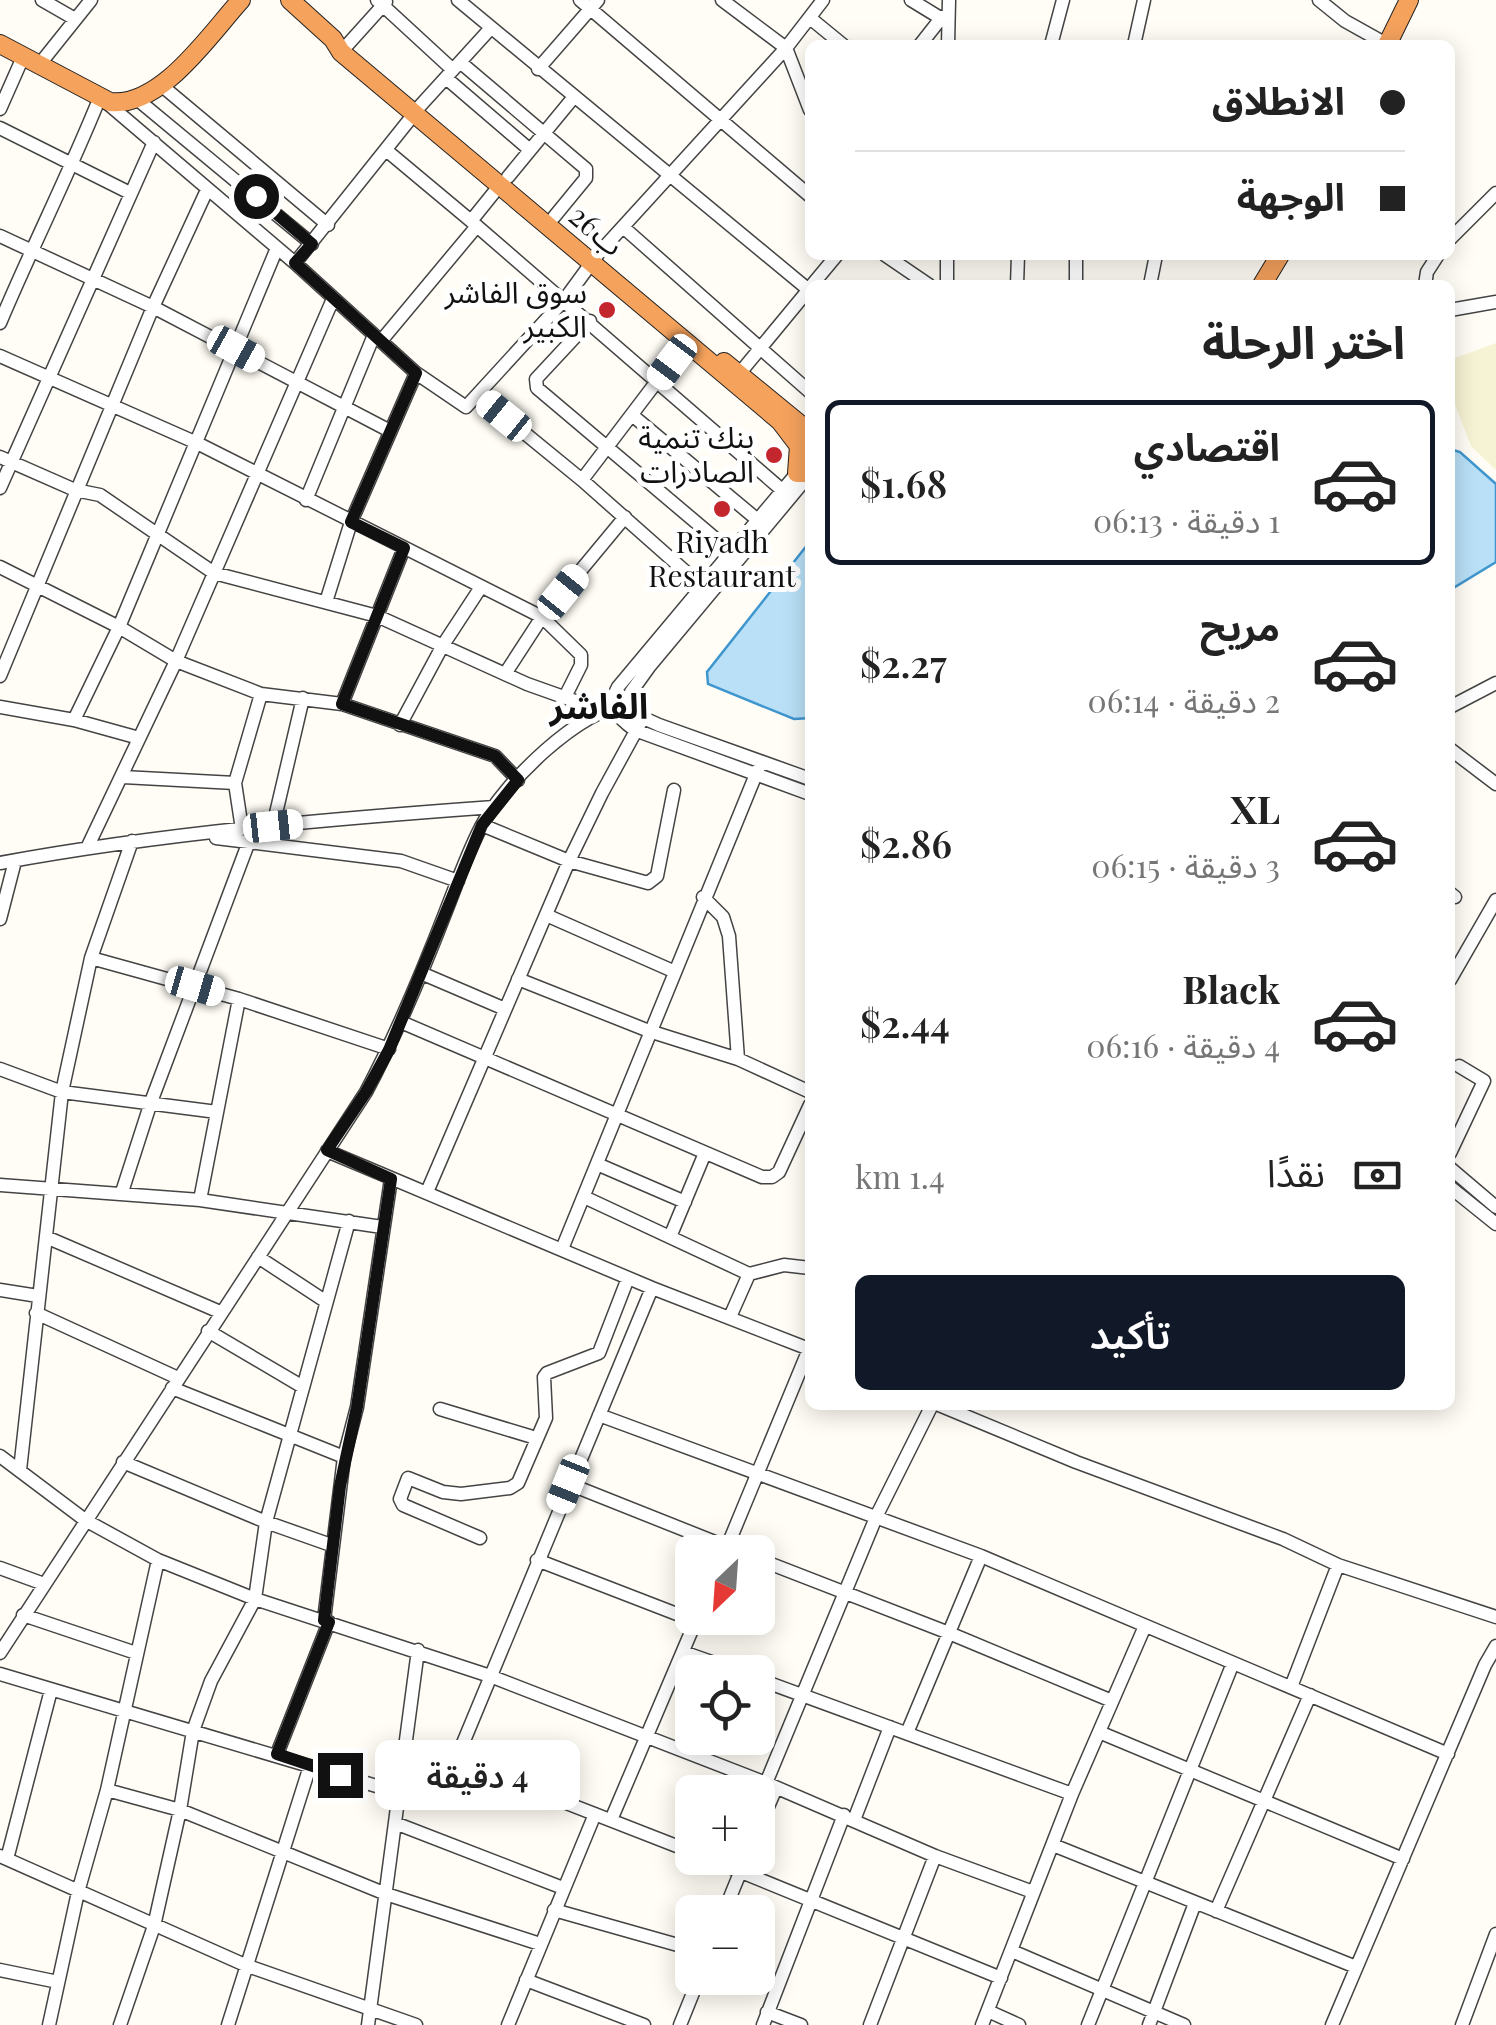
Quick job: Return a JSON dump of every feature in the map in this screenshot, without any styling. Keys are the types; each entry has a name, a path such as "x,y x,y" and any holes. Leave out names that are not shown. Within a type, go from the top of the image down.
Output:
{"highway":[{"path":"0,44 100,97 123,104 161,86 241,0"},
{"name":"26ب","path":"290,0 340,46 805,432"},
{"path":"1389,40 1408,0"},
{"name":"26ب","path":"504,181 554,217 686,343 790,432 799,446 804,470"}],"street":[{"path":"42,0 76,19"},
{"path":"0,109 31,61 91,0"},
{"path":"458,0 573,98 805,284"},
{"path":"722,0 786,48 805,97"},
{"path":"0,322 100,97 295,263 416,373 466,407 564,299 594,258 722,122 823,0"},
{"path":"911,0 944,20"},
{"path":"947,40 944,20 949,0"},
{"path":"1052,40 1063,0"},
{"path":"1135,40 1144,0"},
{"path":"1319,0 1344,21 1378,40"},
{"path":"340,46 383,2 530,150"},
{"path":"538,69 589,3 805,192"},
{"path":"810,18 837,40"},
{"path":"925,40 944,20"},
{"path":"295,263 417,110 490,29"},
{"path":"453,70 545,133 588,174 554,217"},
{"path":"161,86 328,225"},
{"path":"306,500 343,407 377,338 474,224 573,98"},
{"path":"138,100 312,244"},
{"path":"0,128 130,192"},
{"path":"0,488 6,460 50,380 154,142"},
{"path":"386,150 590,321 782,490"},
{"path":"0,676 75,490 207,190"},
{"path":"1455,234 1496,193"},
{"path":"623,227 805,388"},
{"path":"0,236 153,307 390,430"},
{"path":"74,720 198,444 277,248"},
{"path":"817,280 834,260"},
{"path":"892,260 922,280"},
{"path":"739,374 805,294"},
{"path":"88,846 176,661 332,299"},
{"path":"1455,309 1496,302"},
{"path":"590,321 536,379 536,384 730,552"},
{"path":"582,480 686,343"},
{"path":"0,356 198,444 542,617 581,655 581,665 566,696"},
{"path":"326,602 351,522 416,373"},
{"path":"478,395 705,589"},
{"path":"632,415 761,523"},
{"path":"6,460 75,490 100,496 214,573 377,616 505,674 608,708 624,722 705,749 756,776 805,792"},
{"path":"639,724 629,704 648,667 730,552 761,523 782,490 804,470"},
{"path":"608,708 622,682 804,470"},
{"path":"505,674 542,617 624,517"},
{"path":"342,704 404,548"},
{"path":"0,567 119,627 176,661 260,694 342,704 495,756 518,780"},
{"path":"400,725 443,646 482,587"},
{"path":"1455,704 1496,682"},
{"path":"122,1192 248,833 234,783 260,694"},
{"path":"273,826 304,698"},
{"path":"1,1648 366,1092 389,1050 482,825 518,780 564,736 608,708 629,704"},
{"path":"0,707 74,720 138,738"},
{"path":"427,1192 570,861 639,724"},
{"path":"705,749 761,762 805,778"},
{"path":"1455,753 1496,784"},
{"path":"562,1248 761,762"},
{"path":"123,776 234,783"},
{"path":"482,825 570,861 648,882 657,876 674,790"},
{"path":"248,833 273,826 494,807"},
{"path":"0,863 88,846 248,833 401,861 458,881"},
{"path":"20,1470 62,1092 91,958 132,842"},
{"path":"0,920 15,860"},
{"path":"704,896 723,917 729,936 738,1060"},
{"path":"1455,971 1496,900"},
{"path":"546,915 673,971"},
{"path":"91,958 239,999 389,1050"},
{"path":"422,973 505,1009"},
{"path":"518,980 649,1031 738,1060 805,1090"},
{"path":"200,1200 239,999"},
{"path":"401,1022 762,1177 779,1172 805,1116"},
{"path":"1455,1142 1484,1080 1459,1066"},
{"path":"0,1069 62,1092 217,1112"},
{"path":"327,1150 652,1288 805,1347"},
{"path":"670,1237 705,1154"},
{"path":"597,1164 684,1202"},
{"path":"1455,1172 1496,1208"},
{"path":"277,1754 327,1621 331,1545 344,1457 357,1407 391,1179"},
{"path":"0,1184 200,1200 382,1226"},
{"path":"1455,1191 1496,1224"},
{"path":"584,1198 750,1274 784,1265 805,1267"},
{"path":"120,2025 154,1926 193,1730 211,1681 255,1598 266,1522 349,1221"},
{"path":"46,1237 220,1312"},
{"path":"258,1257 325,1302"},
{"path":"730,1318 750,1274"},
{"path":"480,1538 401,1502 408,1478 443,1492 461,1494 510,1488 518,1482 546,1418 544,1378 547,1373 599,1352 628,1278"},
{"path":"456,1760 652,1288"},
{"path":"0,1290 38,1296"},
{"path":"36,1313 290,1437 344,1457"},
{"path":"208,1331 303,1387"},
{"path":"736,1535 757,1471 805,1361"},
{"path":"440,1408 536,1438"},
{"path":"774,1775 843,1592 877,1515 932,1410"},
{"path":"947,1410 1283,1539 1338,1565 1496,1617"},
{"path":"599,1416 980,1556 1448,1754"},
{"path":"0,1456 85,1520 158,1560 255,1598 490,1676 746,1775"},
{"path":"122,1462 331,1545"},
{"path":"568,1484 692,1535"},
{"path":"433,1517 443,1492"},
{"path":"906,1733 980,1556"},
{"path":"49,2025 158,1560"},
{"path":"538,1560 675,1611"},
{"path":"1291,1688 1338,1565"},
{"path":"775,1566 1112,1700"},
{"path":"0,1568 44,1584"},
{"path":"23,1616 136,1653"},
{"path":"982,2025 1072,1794 1144,1626"},
{"path":"611,1820 690,1635"},
{"path":"1332,2025 1496,1646"},
{"path":"368,2025 418,1650"},
{"path":"683,1652 692,1655"},
{"path":"1088,2025 1232,1663"},
{"path":"0,1674 400,1792"},
{"path":"775,1685 1072,1794"},
{"path":"51,1690 3,1858 245,1965 416,2025"},
{"path":"1216,1911 1310,1695"},
{"path":"801,2025 765,2019 812,1899 890,1727"},
{"path":"1099,1732 1402,1860"},
{"path":"405,1746 456,1760 675,1845"},
{"path":"228,2025 310,1766"},
{"path":"775,1787 936,1856 1033,1892"},
{"path":"107,1790 180,1810 386,1894 540,1944"},
{"path":"508,2025 594,1814"},
{"path":"396,1823 563,1888"},
{"path":"1052,1845 1356,1967"},
{"path":"870,2025 936,1856"},
{"path":"765,1875 812,1899 1001,1978"},
{"path":"1151,2019 1195,1903"},
{"path":"554,1910 675,1944"},
{"path":"1462,2025 1496,1934"},
{"path":"1012,1951 1101,1991 1151,2019 1184,2025"},
{"path":"0,1970 58,1982"},
{"path":"526,1980 644,2025"},
{"path":"680,2025 692,1995"},
{"path":"988,2011 1019,2025"}],"shaded area":[{"path":"1496,343 1496,470 1471,446 1455,405 1455,358"}],"water":[{"path":"1455,450 1496,484 1496,562 1455,587"},
{"path":"805,548 805,718 794,719 708,684 707,672"}],"place":[{"name":"سوق الفاشر الكبير","path":"607,310"},
{"name":"بنك تنمية الصادرات","path":"774,455"},
{"name":"Riyadh Restaurant","path":"722,509"}],"district":[{"name":"الفاشر","path":"599,707"}],"route":[{"path":"256,196 312,244 295,263 416,373 351,522 404,548 342,704 495,756 518,780 482,825 389,1050 327,1150 391,1179 357,1407 344,1457 331,1545 324,1620 329,1622 277,1754 340,1775"}]}
